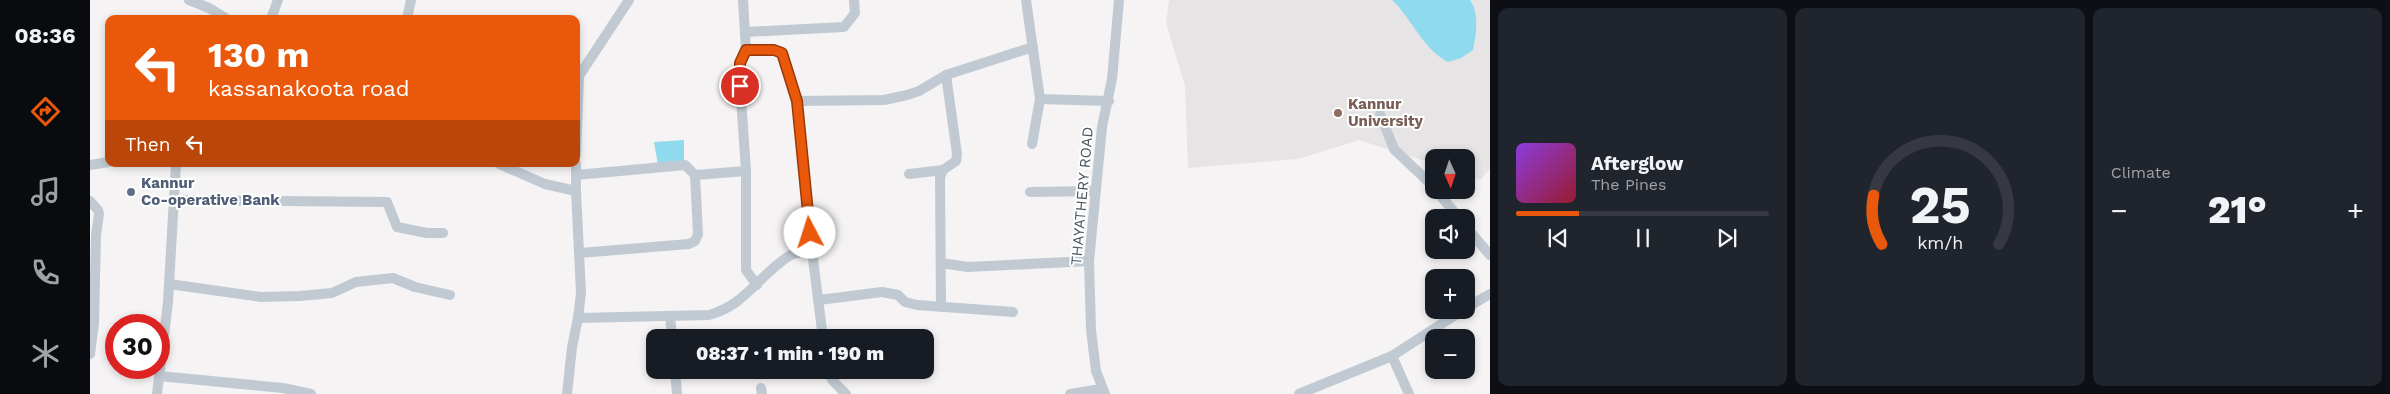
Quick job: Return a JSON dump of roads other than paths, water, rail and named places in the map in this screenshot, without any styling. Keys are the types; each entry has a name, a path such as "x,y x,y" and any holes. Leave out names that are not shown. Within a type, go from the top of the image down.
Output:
{"street":[{"path":"189,0 220,15"},
{"path":"272,15 278,0"},
{"path":"408,15 411,0"},
{"path":"580,74 629,0"},
{"path":"743,0 746,50 739,69 746,171 746,270 757,285"},
{"path":"745,32 844,27 855,13 854,0"},
{"path":"1026,0 1040,99 1032,144"},
{"name":"THAYATHERY ROAD","path":"1103,391 1096,371 1091,330 1089,261 1102,128 1109,100 1120,0"},
{"path":"797,101 884,100 920,91 946,75 1034,47"},
{"path":"746,50 774,50 782,53 797,101 821,329"},
{"path":"908,174 943,170 956,161 957,154 946,75"},
{"path":"1040,99 1109,100"},
{"path":"1380,114 1394,149 1425,179"},
{"path":"90,165 105,163"},
{"path":"576,175 685,165 695,175 698,234 695,241 689,244 580,253"},
{"path":"166,314 176,167"},
{"path":"506,167 545,184 576,191"},
{"path":"568,394 572,347 581,294 576,167"},
{"path":"941,307 940,176 943,170"},
{"path":"695,175 746,171"},
{"path":"1030,192 1096,191"},
{"path":"1443,199 1452,209"},
{"path":"174,200 387,202 397,227 427,233 443,233"},
{"path":"90,202 98,210 99,214 93,275 90,354"},
{"path":"1475,238 1490,255"},
{"path":"578,318 709,315 724,311 757,285 790,255 812,251"},
{"path":"941,264 968,267 1089,261"},
{"path":"169,284 261,297 300,296 332,293 356,282 393,278 415,287 450,295"},
{"path":"818,300 882,292 898,295 905,302 917,305 1013,312"},
{"path":"1475,303 1490,294"},
{"path":"670,316 671,329"},
{"path":"1299,394 1392,356 1398,350 1448,319"},
{"path":"1392,356 1409,394"},
{"path":"170,377 283,388 311,394"},
{"path":"157,394 159,379"},
{"path":"676,379 677,394"},
{"path":"833,379 846,394"},
{"path":"1070,394 1103,391"}],"water":[{"path":"1392,0 1470,0 1476,18 1473,50 1461,58 1448,62 1424,42"},
{"path":"684,140 684,162 658,165 654,142"}],"place":[{"name":"Kannur University","path":"1338,113"},
{"name":"Kannur Co-operative Bank","path":"131,192"}]}
